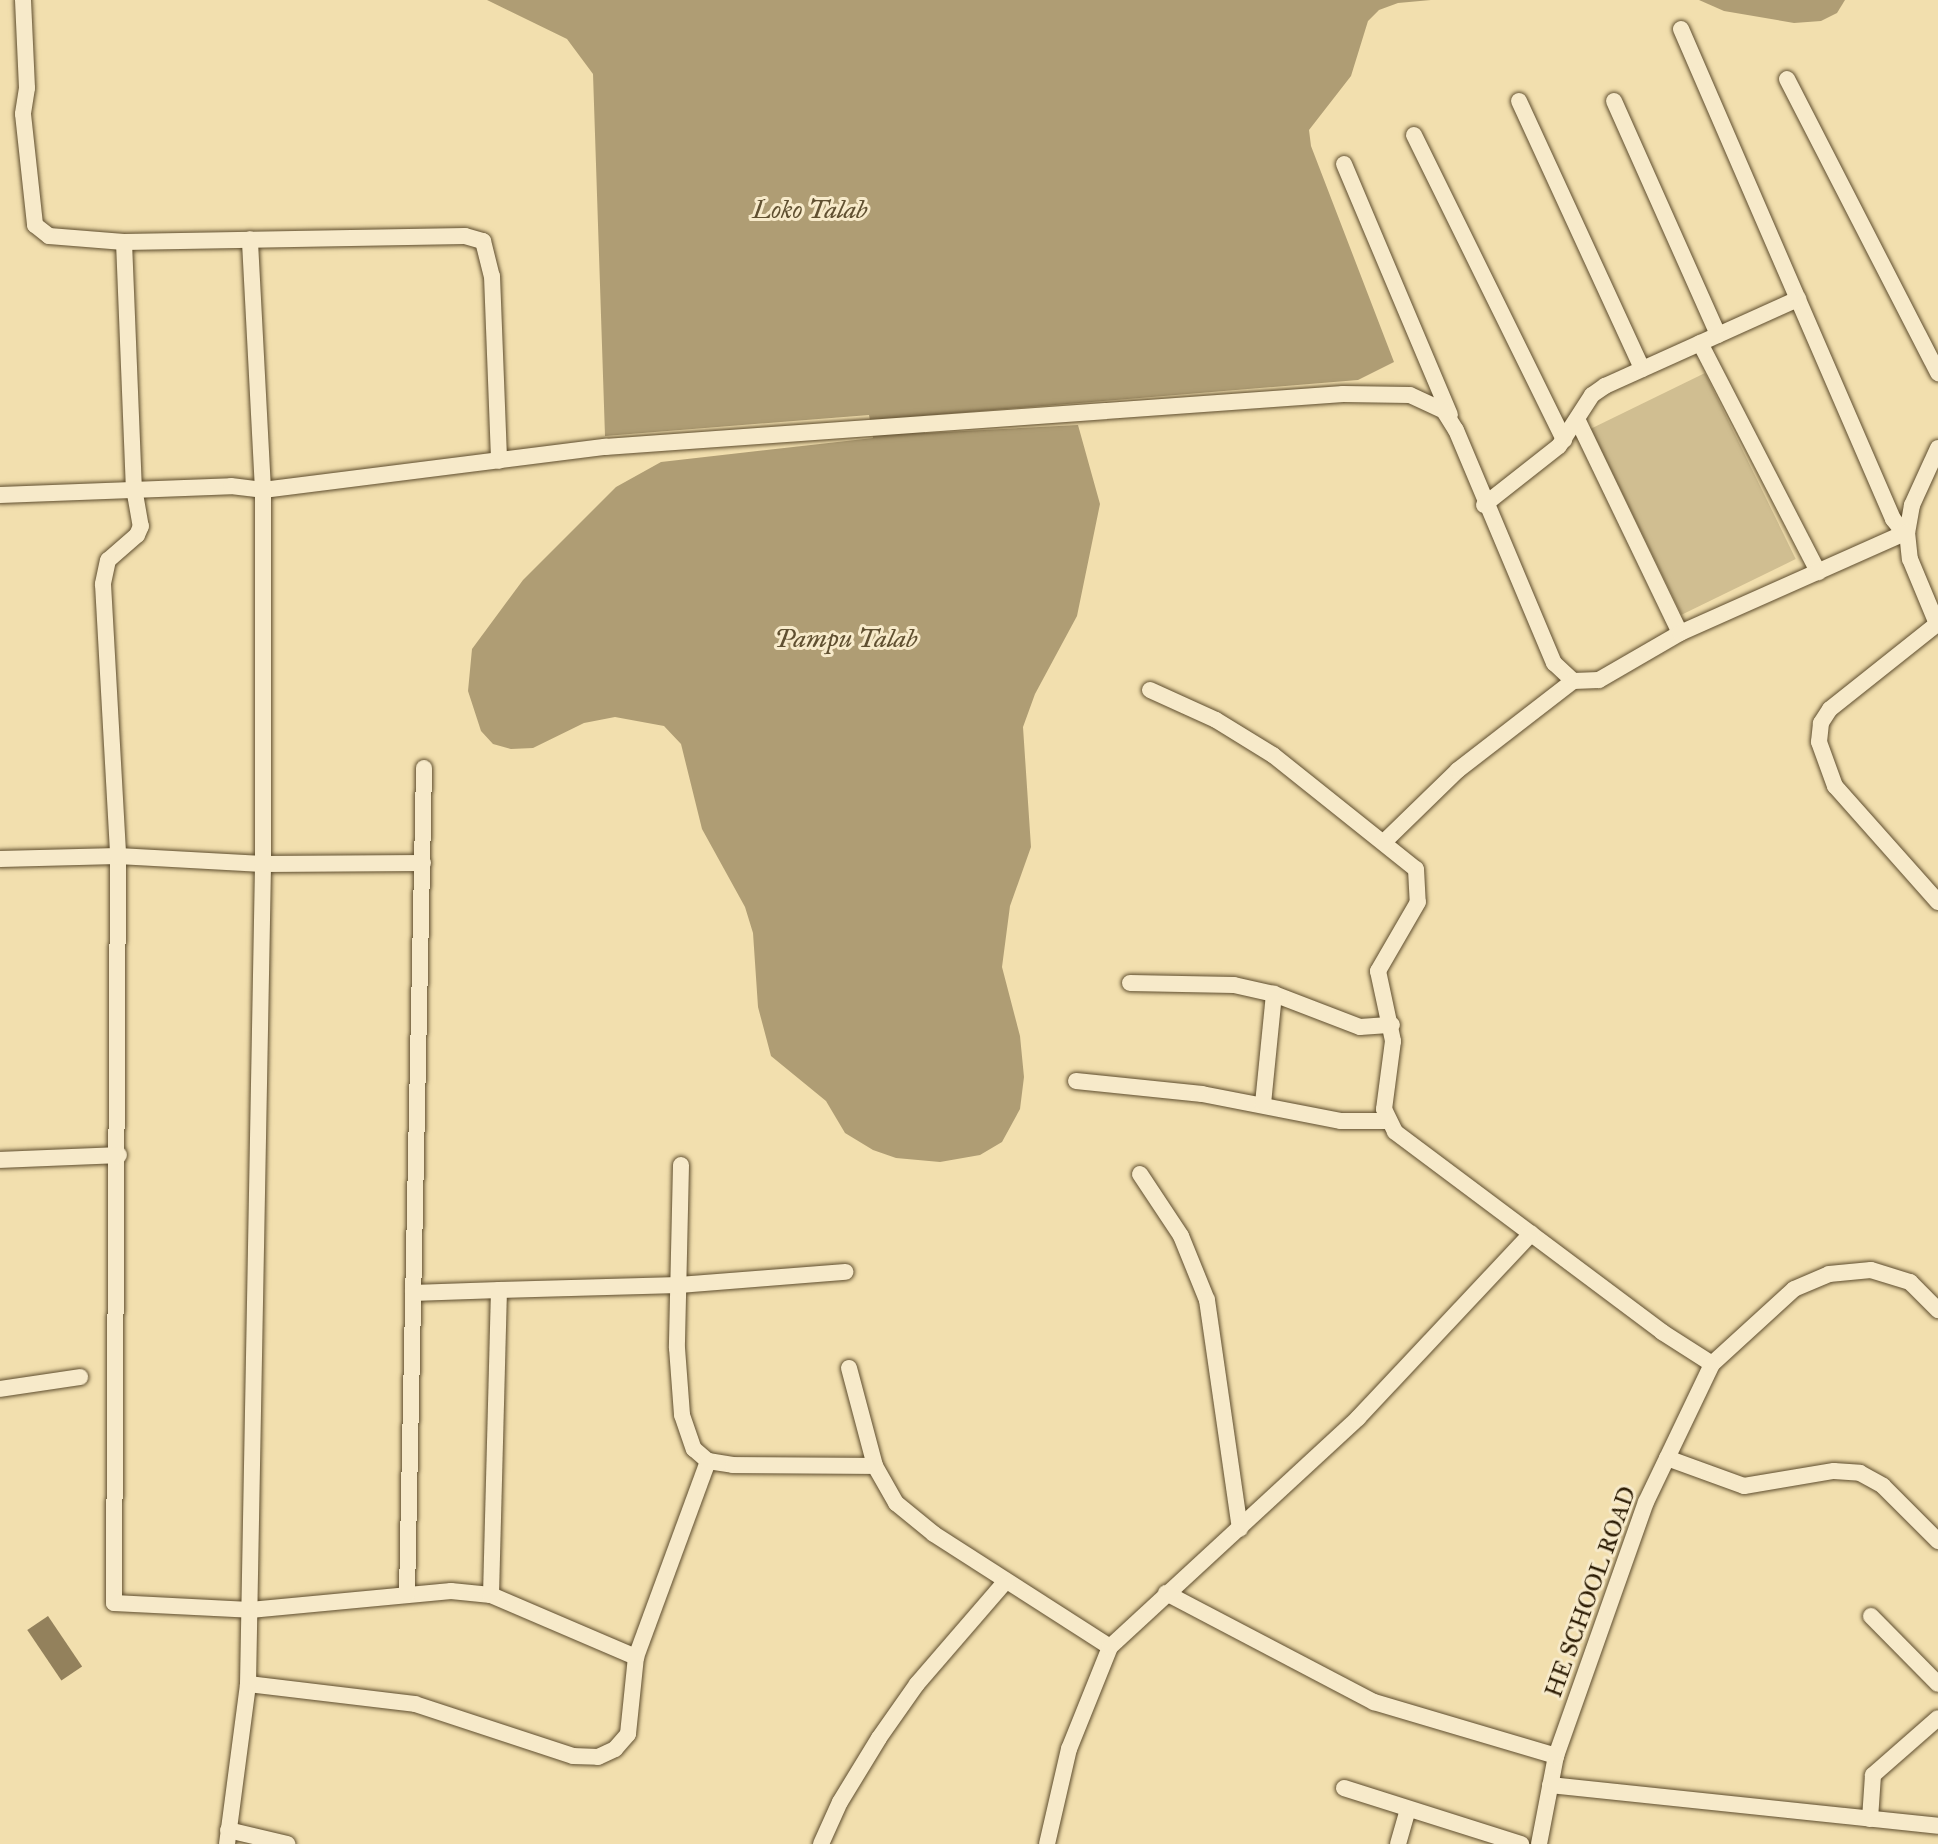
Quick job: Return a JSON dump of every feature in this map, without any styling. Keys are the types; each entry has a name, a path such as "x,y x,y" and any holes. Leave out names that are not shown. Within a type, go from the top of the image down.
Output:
{"street":[{"path":"23,0 27,88 23,114 35,225 49,236 124,242 466,236 482,241 492,276 499,461"},
{"path":"1681,29 1893,519 1905,533"},
{"path":"1787,79 1938,373"},
{"path":"1614,100 1718,335"},
{"path":"1519,101 1642,369"},
{"path":"1414,135 1564,440"},
{"path":"1344,164 1456,430 1484,505 1555,663 1573,681"},
{"path":"250,239 263,490 263,864 248,1684 228,1837 287,1844"},
{"path":"124,242 134,488 141,526 137,535 108,560 103,584 118,856 119,1155 113,1371 114,1603 250,1610 407,1594 491,1595 636,1657"},
{"path":"1484,505 1564,440 1592,395 1642,369 1798,299"},
{"path":"1700,343 1818,572"},
{"path":"0,495 231,486 263,490 606,447 1390,394 1433,402 1456,430"},
{"path":"1578,421 1680,633"},
{"path":"1938,449 1912,505 1905,533 1910,559 1937,624 1830,709 1821,723 1819,742 1835,786 1938,902"},
{"path":"1385,841 1458,771 1573,681 1600,680 1680,633 1905,533"},
{"path":"1150,690 1216,720 1273,755 1385,841 1416,869 1421,885 1419,902 1378,971 1379,989 1392,1025 1387,1121 1395,1132 1531,1234 1713,1364 1794,1289 1829,1274 1871,1270 1910,1282 1938,1310"},
{"path":"407,1594 424,768"},
{"path":"0,859 118,856 263,864 423,863"},
{"path":"1130,983 1189,981 1274,994 1360,1027 1392,1025"},
{"path":"1263,1104 1274,994"},
{"path":"1076,1081 1263,1104 1341,1121 1387,1121"},
{"path":"0,1160 119,1155"},
{"path":"681,1165 677,1348 682,1415 694,1449 708,1461 875,1466"},
{"path":"1140,1174 1181,1236 1207,1300 1240,1529"},
{"path":"1047,1844 1069,1749 1110,1647 1358,1418 1531,1234"},
{"path":"413,1293 679,1285 845,1272"},
{"path":"491,1595 499,1290"},
{"name":"HE SCHOOL ROAD","path":"1539,1844 1556,1756 1646,1502 1713,1364"},
{"path":"849,1368 875,1466 896,1503 1006,1581 1110,1647"},
{"path":"0,1389 80,1377"},
{"path":"1667,1458 1744,1486 1834,1471 1860,1473 1883,1486 1938,1541"},
{"path":"248,1684 415,1704 573,1756 598,1757 615,1749 628,1734 636,1657 708,1461"},
{"path":"821,1844 840,1802 886,1728 917,1685 1006,1581"},
{"path":"1166,1593 1374,1702 1556,1756"},
{"path":"1871,1616 1938,1684"},
{"path":"1870,1819 1873,1775 1938,1718"},
{"path":"1550,1785 1938,1826"},
{"path":"1344,1788 1521,1844"},
{"path":"1398,1844 1408,1809"}],"shaded area":[{"path":"1705,373 1796,559 1682,615 1591,429"}],"water":[{"path":"487,0 1431,0 1398,3 1379,10 1368,21 1351,76 1309,130 1311,146 1394,362 1358,380 922,416 925,433 1078,425 1100,504 1077,616 1035,694 1023,727 1031,847 1010,906 1002,967 1020,1036 1024,1077 1020,1109 1002,1142 980,1155 940,1162 896,1158 873,1150 845,1133 826,1101 771,1056 758,1007 753,933 745,907 702,829 681,744 664,726 615,717 584,723 533,748 511,749 493,744 481,731 468,691 472,649 523,580 616,487 661,462 873,438 869,415 605,436 593,74 567,39"},
{"path":"1699,0 1845,0 1837,13 1821,21 1794,23 1724,11"}],"building":[{"path":"48,1616 82,1667 61,1681 27,1630"}],"water label":[{"name":"Loko Talab","path":"810,210"},
{"name":"Pampu Talab","path":"846,639"}]}
